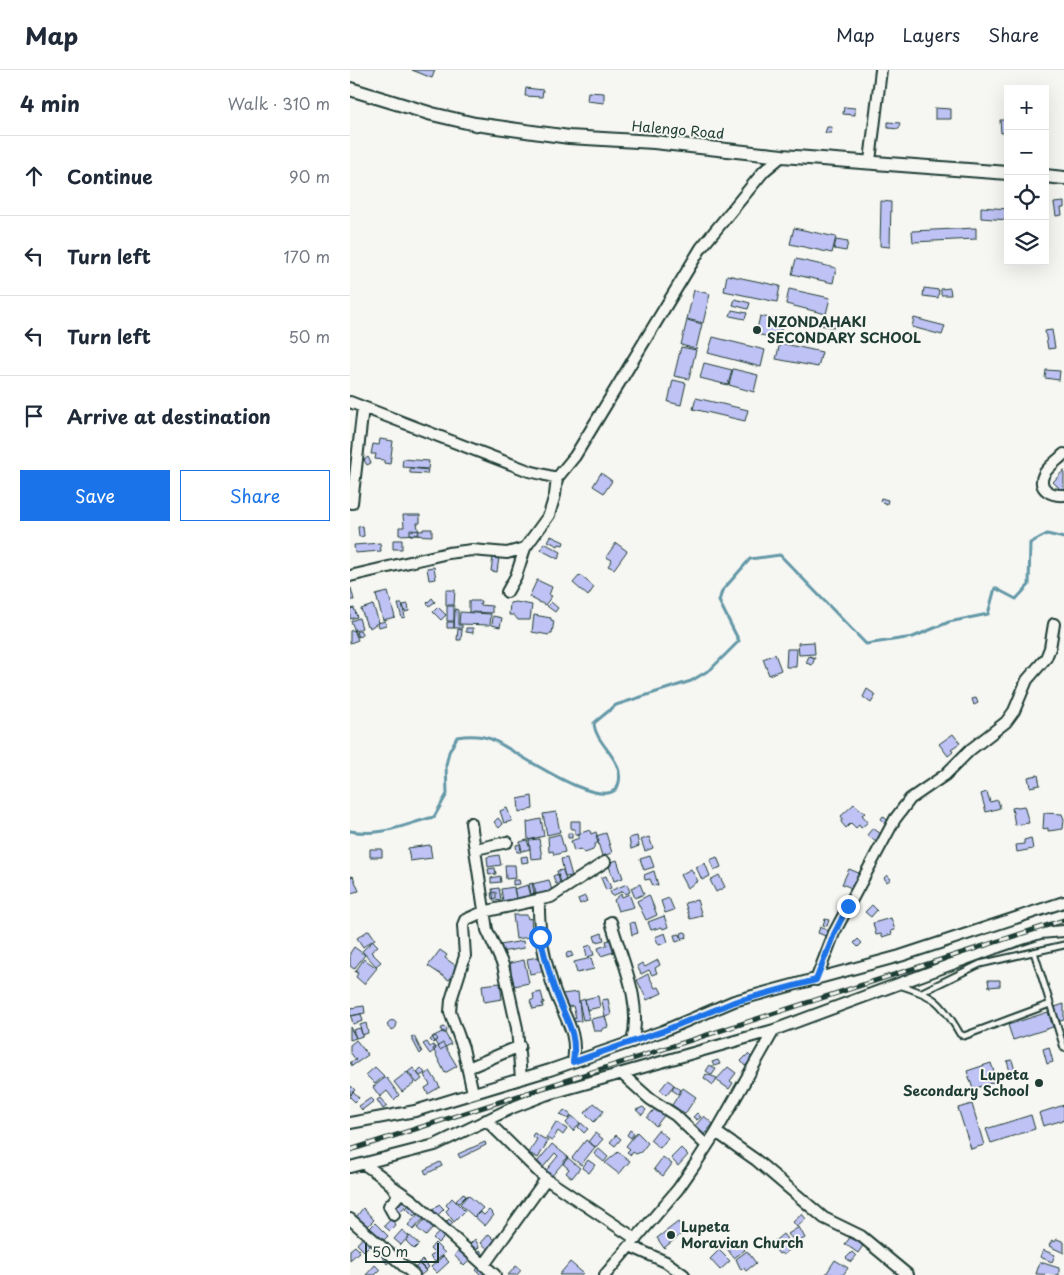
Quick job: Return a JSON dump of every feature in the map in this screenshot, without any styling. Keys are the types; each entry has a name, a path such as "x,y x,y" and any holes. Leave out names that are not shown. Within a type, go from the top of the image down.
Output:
{"street":[{"path":"870,162 881,70"},
{"name":"Halengo Road","path":"350,89 432,114 475,124 569,137 654,142 782,156 1004,173"},
{"path":"507,592 516,576 525,548 549,515 555,495 557,478 576,456 701,248 764,172 782,156"},
{"path":"1049,176 1064,178"},
{"path":"350,402 529,471 557,478"},
{"path":"352,503 363,407"},
{"path":"1064,454 1047,471 1042,480 1046,490 1051,494 1064,495"},
{"path":"350,576 448,553 472,550 507,553 525,548"},
{"path":"816,980 839,924 874,856 900,812 910,800 945,775 970,750 1006,722 1014,711 1027,680 1046,658 1052,640 1054,624"},
{"path":"471,823 483,912 487,930 503,965 520,1046 522,1079"},
{"path":"476,849 507,842"},
{"path":"473,1093 468,1068 450,1012 451,1000 465,956 463,925 465,920 483,912 551,897 605,862"},
{"path":"539,901 540,937 550,976 574,1036 573,1062"},
{"path":"350,1123 415,1111 522,1079 632,1042 734,1002 975,933 1064,902"},
{"path":"611,922 635,1004 636,1029 632,1042"},
{"path":"350,1167 436,1145 486,1120 545,1095 774,1030 1030,937 1064,931"},
{"path":"605,1275 678,1189 708,1146 774,1030"},
{"path":"468,1068 500,1057 520,1046"},
{"path":"622,1074 650,1099 670,1111 708,1146"},
{"path":"486,1120 546,1179 633,1242 684,1275"},
{"path":"716,1132 756,1160 824,1218 861,1236 908,1275"},
{"path":"364,1164 408,1197 495,1275"},
{"path":"484,1265 546,1179"},
{"path":"392,1186 398,1196 389,1206 394,1215"},
{"path":"350,1219 414,1275"}],"lane":[{"path":"922,992 980,964 1064,945"},
{"path":"1034,952 1064,1048"},
{"path":"899,985 922,992 938,1001 960,1034 964,1036 1050,1004"}],"building":[{"path":"412,70 435,70 432,78"},
{"path":"526,88 543,90 542,97 525,96"},
{"path":"588,92 604,93 604,103 587,101"},
{"path":"844,107 855,108 855,115 843,114"},
{"path":"935,108 951,109 951,119 935,119"},
{"path":"1000,120 1004,120 1004,132 1001,133"},
{"path":"888,122 900,123 899,129 888,128"},
{"path":"827,127 832,127 831,133 825,133"},
{"path":"881,201 891,202 890,247 880,246"},
{"path":"1064,202 1064,208 1061,208 1062,215 1056,216 1054,203"},
{"path":"981,207 1004,209 1004,220 981,218"},
{"path":"794,228 836,237 832,253 790,244"},
{"path":"976,228 976,239 913,242 912,231"},
{"path":"836,240 848,242 846,251 834,249"},
{"path":"796,259 836,268 833,283 792,274"},
{"path":"727,275 780,286 777,302 724,291"},
{"path":"924,288 939,290 938,298 923,296"},
{"path":"950,288 951,295 941,295 941,289"},
{"path":"789,289 830,298 826,314 786,304"},
{"path":"694,290 710,294 703,323 687,319"},
{"path":"735,299 750,303 748,309 733,305"},
{"path":"732,310 747,313 745,319 730,316"},
{"path":"760,316 783,321 779,339 756,334"},
{"path":"914,318 945,326 942,335 912,327"},
{"path":"819,319 835,321 834,327 818,325"},
{"path":"687,320 702,324 696,349 681,345"},
{"path":"1052,330 1055,348 1048,349 1045,331"},
{"path":"713,337 765,350 761,367 708,353"},
{"path":"780,343 822,352 818,367 776,359"},
{"path":"681,347 696,350 689,379 674,376"},
{"path":"704,363 732,370 728,385 700,378"},
{"path":"733,369 758,375 754,392 729,385"},
{"path":"1046,370 1060,371 1059,380 1045,378"},
{"path":"673,380 686,383 681,405 668,402"},
{"path":"696,398 748,410 745,421 693,409"},
{"path":"380,439 393,441 390,464 384,463 384,460 375,459 376,454 371,454 373,444 379,445"},
{"path":"368,457 371,463 367,465 364,460"},
{"path":"403,459 429,461 428,469 402,467"},
{"path":"410,468 428,470 427,474 410,473"},
{"path":"1064,470 1064,493 1053,482"},
{"path":"601,473 612,481 604,493 593,486"},
{"path":"881,498 888,500 887,504 880,501"},
{"path":"403,515 420,515 420,523 417,523 419,534 399,535 399,527 404,527"},
{"path":"363,526 364,536 359,537 358,527"},
{"path":"423,529 432,529 432,536 410,535 410,530 423,531"},
{"path":"551,536 564,542 563,545 559,544 558,546 548,541"},
{"path":"393,540 402,540 402,549 393,549"},
{"path":"380,543 381,551 355,553 354,545"},
{"path":"544,543 561,552 558,559 541,550"},
{"path":"616,543 627,551 614,569 608,566 612,560 606,557"},
{"path":"493,557 499,557 497,572 491,571"},
{"path":"434,567 436,579 429,580 427,568"},
{"path":"580,575 594,587 588,596 573,583"},
{"path":"537,580 552,587 549,595 552,596 545,605 529,597"},
{"path":"351,588 354,600 350,600"},
{"path":"446,590 455,590 454,605 446,605"},
{"path":"388,592 395,617 383,620 376,595"},
{"path":"432,598 435,602 429,606 427,603"},
{"path":"469,601 481,601 480,605 492,606 492,613 469,612"},
{"path":"516,602 532,605 530,620 518,620 514,615 509,615 510,603"},
{"path":"551,602 558,608 555,612 547,606"},
{"path":"398,604 402,604 405,617 402,618"},
{"path":"408,604 409,611 405,612 403,605"},
{"path":"373,605 379,622 370,628 369,625 367,626 361,609"},
{"path":"447,606 454,606 454,621 447,621"},
{"path":"438,607 446,615 441,620 433,612"},
{"path":"354,608 357,617 350,619 350,609"},
{"path":"455,609 458,610 458,625 462,625 462,628 454,628"},
{"path":"460,612 491,614 490,625 459,624"},
{"path":"534,615 551,618 554,621 552,633 549,635 532,632"},
{"path":"493,616 502,618 500,627 492,625"},
{"path":"359,618 362,628 355,631 351,621"},
{"path":"385,621 386,625 379,627 378,623"},
{"path":"447,622 454,622 454,628 447,628"},
{"path":"466,628 473,628 473,633 466,632"},
{"path":"458,629 462,630 461,640 457,640"},
{"path":"354,630 358,640 350,643 350,631"},
{"path":"360,630 363,635 358,637 356,632"},
{"path":"814,642 815,654 799,655 798,643"},
{"path":"787,649 797,649 796,667 786,667"},
{"path":"775,654 781,670 769,675 763,659"},
{"path":"809,656 815,658 812,665 806,663"},
{"path":"867,689 876,695 871,703 863,697"},
{"path":"976,698 978,703 974,705 972,699"},
{"path":"953,734 960,743 951,749 953,752 948,756 939,744"},
{"path":"1038,775 1040,785 1030,787 1028,777"},
{"path":"987,792 990,802 998,800 1000,808 986,812 981,794"},
{"path":"532,796 533,809 519,812 518,799"},
{"path":"854,804 865,813 862,815 868,822 861,828 859,825 856,828 851,823 846,828 841,822 843,819 841,816"},
{"path":"1024,806 1029,823 1015,825 1012,808"},
{"path":"507,808 512,821 504,823 500,811"},
{"path":"556,812 560,832 547,835 543,814"},
{"path":"1044,813 1062,814 1064,819 1063,829 1048,831 1048,828 1043,829"},
{"path":"883,816 889,822 886,826 881,819"},
{"path":"498,818 503,824 499,828 494,822"},
{"path":"541,819 544,836 528,840 527,822"},
{"path":"571,821 580,821 580,835 575,835 575,829 571,829"},
{"path":"873,828 882,835 876,842 867,835"},
{"path":"590,830 591,834 596,832 599,842 595,844 593,850 585,853 580,849 574,851 571,841 579,838 578,834"},
{"path":"568,833 572,833 572,838 568,838"},
{"path":"606,833 612,853 602,856 596,836"},
{"path":"560,834 565,852 554,855 553,851 549,852 548,837"},
{"path":"637,836 639,846 631,849 629,838"},
{"path":"649,837 653,848 645,851 641,840"},
{"path":"1031,838 1033,849 1017,852 1016,845 1024,844 1024,840"},
{"path":"539,839 542,858 531,859 529,840"},
{"path":"527,840 530,849 522,851 520,842"},
{"path":"520,844 521,852 517,852 516,845"},
{"path":"430,845 432,858 410,861 408,848"},
{"path":"370,849 382,849 382,857 370,857"},
{"path":"499,855 501,865 488,867 487,857"},
{"path":"527,856 528,862 522,863 521,857"},
{"path":"650,856 654,867 644,870 640,859"},
{"path":"717,857 721,867 714,870 710,860"},
{"path":"567,858 572,876 565,877 561,859"},
{"path":"617,860 623,878 614,881 608,863"},
{"path":"705,863 710,876 702,880 696,867"},
{"path":"505,865 515,865 516,878 506,879"},
{"path":"495,868 496,874 489,875 488,869"},
{"path":"691,869 698,881 687,888 680,875"},
{"path":"849,869 861,874 854,889 842,884"},
{"path":"563,870 566,881 560,883 557,871"},
{"path":"654,871 658,885 653,886 650,879 645,880 644,875"},
{"path":"558,874 561,882 556,884 553,876"},
{"path":"719,875 725,887 716,892 710,880"},
{"path":"887,875 891,879 887,882 884,878"},
{"path":"353,876 359,891 350,893 350,877"},
{"path":"500,876 501,882 491,883 491,878"},
{"path":"606,876 611,888 606,890 601,878"},
{"path":"513,880 519,880 520,884 513,885"},
{"path":"549,880 552,891 535,896 532,884"},
{"path":"533,883 536,893 531,894 529,884"},
{"path":"627,884 630,892 625,894 623,891 612,896 610,891"},
{"path":"640,884 644,894 635,898 631,888"},
{"path":"528,885 531,896 517,900 514,889"},
{"path":"514,887 516,899 503,901 501,889"},
{"path":"499,888 501,900 494,901 492,889"},
{"path":"496,892 496,898 492,899 491,893"},
{"path":"621,894 622,897 629,894 634,907 618,911 614,900"},
{"path":"649,895 657,915 646,920 637,901"},
{"path":"585,896 587,901 580,904 578,899"},
{"path":"842,897 848,900 844,907 838,904"},
{"path":"669,898 674,910 665,913 661,901"},
{"path":"697,900 702,916 690,919 685,903"},
{"path":"872,905 877,910 871,917 865,912"},
{"path":"513,915 527,915 528,919 531,918 532,930 529,931 530,937 516,939"},
{"path":"664,916 668,927 651,930 648,922"},
{"path":"891,918 895,930 891,931 892,934 882,937 881,934 876,935 873,923"},
{"path":"825,919 829,920 827,926 823,925"},
{"path":"635,922 638,933 632,935 630,923"},
{"path":"820,927 831,932 828,937 818,933"},
{"path":"369,930 375,939 363,947 357,938"},
{"path":"684,932 687,935 684,938 681,935"},
{"path":"602,933 604,940 596,942 594,936"},
{"path":"665,933 668,942 659,945 655,937"},
{"path":"680,934 682,940 676,942 674,935"},
{"path":"613,939 617,951 601,956 598,948 607,945 606,941"},
{"path":"858,939 862,943 858,947 854,943"},
{"path":"373,941 378,946 371,952 381,962 376,966 362,951"},
{"path":"523,941 524,948 501,952 500,945"},
{"path":"591,945 594,955 587,957 585,947"},
{"path":"354,947 365,955 354,969 350,966 350,953"},
{"path":"440,950 447,955 445,958 459,968 449,980 428,966"},
{"path":"571,952 573,956 567,958 566,953"},
{"path":"543,956 546,971 530,974 527,959"},
{"path":"591,958 594,969 577,973 574,962"},
{"path":"364,959 377,968 364,984 356,977 358,973 355,972"},
{"path":"524,960 529,983 514,986 513,980 510,981 507,971 511,970 510,963"},
{"path":"658,960 660,965 655,968 657,973 652,975 649,970 641,974 637,966 642,963 645,967"},
{"path":"648,974 655,988 659,987 662,993 647,1000 637,980"},
{"path":"988,980 1000,980 1000,986 989,987"},
{"path":"500,983 502,999 484,1002 482,985"},
{"path":"541,992 544,1003 542,1003 543,1007 533,1009 530,1001 534,999 533,994"},
{"path":"578,992 581,1021 574,1022 573,1019 576,1018 573,1006 567,1007 566,1002 563,1002 562,994"},
{"path":"598,996 600,1007 587,1010 585,999"},
{"path":"585,999 589,1019 583,1020 579,1001"},
{"path":"608,999 611,1015 605,1017 602,1000"},
{"path":"1064,1004 1064,1020 1057,1022 1052,1008"},
{"path":"364,1006 365,1013 350,1016 350,1008"},
{"path":"1048,1012 1053,1027 1013,1040 1008,1025"},
{"path":"361,1014 363,1021 353,1024 351,1016"},
{"path":"605,1016 608,1027 602,1029 602,1031 594,1031 591,1019"},
{"path":"392,1020 397,1025 392,1030 387,1025"},
{"path":"366,1023 368,1033 362,1035 360,1025"},
{"path":"350,1027 356,1038 350,1040"},
{"path":"444,1027 447,1030 444,1033 441,1030"},
{"path":"360,1028 363,1036 356,1038 353,1030"},
{"path":"444,1031 451,1044 440,1050 432,1037"},
{"path":"414,1036 422,1052 420,1054 411,1037"},
{"path":"435,1036 438,1039 433,1043 430,1040"},
{"path":"356,1040 368,1055 352,1066 350,1062 356,1060 350,1052 350,1045"},
{"path":"427,1042 430,1047 433,1045 436,1049 430,1054 423,1044"},
{"path":"443,1043 457,1066 445,1073 433,1049"},
{"path":"1049,1047 1053,1062 1047,1064 1043,1049"},
{"path":"748,1054 753,1059 745,1066 741,1061"},
{"path":"718,1060 720,1064 714,1066 712,1062"},
{"path":"1012,1060 1016,1074 1011,1075 1007,1061"},
{"path":"991,1063 997,1081 973,1089 967,1071"},
{"path":"710,1065 716,1069 712,1075 706,1071"},
{"path":"375,1067 384,1076 375,1084 366,1075"},
{"path":"728,1067 736,1073 730,1081 733,1083 729,1089 716,1080"},
{"path":"413,1068 422,1079 417,1083 408,1072"},
{"path":"421,1068 425,1073 420,1076 417,1072"},
{"path":"430,1071 440,1087 428,1094 425,1088 430,1085 424,1075"},
{"path":"407,1072 415,1083 402,1092 394,1082"},
{"path":"706,1074 717,1078 713,1085 704,1078"},
{"path":"386,1077 399,1095 394,1100 387,1091 380,1097 373,1087"},
{"path":"668,1080 674,1085 666,1095 660,1090"},
{"path":"674,1085 681,1090 678,1094 672,1090"},
{"path":"350,1087 355,1090 350,1095"},
{"path":"683,1088 696,1097 685,1114 672,1105"},
{"path":"353,1091 359,1098 355,1102 350,1097"},
{"path":"371,1098 374,1101 362,1110 359,1106"},
{"path":"380,1098 387,1106 383,1109 377,1100"},
{"path":"594,1103 604,1111 594,1122 585,1113"},
{"path":"972,1104 984,1145 971,1149 958,1108"},
{"path":"1064,1105 1064,1120 1043,1126 1039,1113"},
{"path":"657,1106 666,1113 656,1126 647,1118"},
{"path":"643,1107 646,1110 642,1115 636,1110"},
{"path":"564,1110 571,1115 569,1119 560,1115"},
{"path":"697,1113 701,1117 697,1120 693,1117"},
{"path":"1031,1115 1035,1129 991,1143 986,1129"},
{"path":"572,1116 580,1123 573,1131 566,1123"},
{"path":"704,1116 713,1124 702,1137 692,1129"},
{"path":"556,1122 567,1129 563,1135 558,1131 552,1141 546,1138"},
{"path":"581,1123 588,1129 584,1133 578,1127"},
{"path":"630,1130 634,1133 631,1138 627,1135"},
{"path":"658,1130 668,1138 660,1148 650,1140"},
{"path":"637,1132 648,1143 641,1152 636,1154 633,1152 631,1155 627,1152 630,1149 626,1146"},
{"path":"534,1133 548,1141 538,1158 529,1153 537,1139 532,1136"},
{"path":"595,1133 603,1139 596,1147 588,1142"},
{"path":"616,1135 621,1139 615,1146 610,1142"},
{"path":"586,1140 595,1147 581,1165 572,1158"},
{"path":"485,1142 486,1145 460,1158 458,1154"},
{"path":"552,1144 568,1157 550,1178 544,1173 558,1156 555,1153 540,1171 534,1166"},
{"path":"598,1148 608,1157 604,1162 594,1154"},
{"path":"681,1148 688,1155 678,1166 671,1158"},
{"path":"618,1152 630,1161 619,1174 605,1163"},
{"path":"663,1157 672,1164 663,1176 654,1169"},
{"path":"568,1158 580,1168 572,1178 566,1173 569,1169 563,1164"},
{"path":"588,1160 595,1165 589,1173 582,1168"},
{"path":"440,1162 442,1166 426,1174 424,1170"},
{"path":"463,1193 466,1196 459,1203 456,1201"},
{"path":"468,1195 483,1208 474,1217 460,1204"},
{"path":"400,1196 408,1203 398,1214 390,1208"},
{"path":"452,1198 465,1211 454,1222 446,1211 449,1208 446,1205"},
{"path":"410,1204 418,1211 414,1216 406,1208"},
{"path":"439,1204 444,1209 434,1219 429,1214"},
{"path":"363,1208 374,1220 364,1230 354,1220"},
{"path":"489,1210 494,1215 485,1226 475,1217 480,1212 484,1215"},
{"path":"420,1212 425,1217 413,1230 408,1225"},
{"path":"802,1214 806,1219 797,1227 793,1222"},
{"path":"426,1218 435,1226 426,1236 417,1228"},
{"path":"391,1219 396,1225 390,1231 384,1226"},
{"path":"449,1219 453,1223 447,1230 442,1226"},
{"name":"Lupeta Moravian Church","path":"678,1222 685,1231 664,1248 657,1238"},
{"path":"375,1223 388,1236 380,1244 367,1231"},
{"path":"799,1227 805,1238 796,1243 788,1234"},
{"path":"402,1230 409,1236 401,1245 394,1239"},
{"path":"441,1231 445,1236 438,1243 433,1238"},
{"path":"367,1233 374,1241 364,1251 357,1244"},
{"path":"489,1234 497,1242 489,1250 481,1243"},
{"path":"783,1234 793,1247 783,1255 779,1254 771,1244"},
{"path":"852,1235 864,1244 858,1253 845,1244"},
{"path":"410,1236 419,1244 414,1249 406,1241"},
{"path":"736,1238 745,1250 734,1258 725,1246"},
{"path":"475,1239 479,1247 474,1252 468,1246"},
{"path":"1057,1239 1064,1242 1064,1253 1049,1246 1052,1240 1055,1242"},
{"path":"435,1243 445,1253 435,1262 430,1257 434,1253 430,1249"},
{"path":"355,1246 360,1251 350,1260 350,1250"},
{"path":"463,1247 472,1258 464,1266 454,1255"},
{"path":"385,1250 393,1258 387,1264 380,1254"},
{"path":"480,1250 487,1258 483,1261 476,1254"},
{"path":"719,1250 730,1261 720,1270 710,1259"},
{"path":"1043,1250 1055,1255 1052,1262 1040,1257"},
{"path":"747,1251 756,1263 746,1271 744,1268 741,1270 736,1259"},
{"path":"852,1252 856,1256 851,1262 846,1258"},
{"path":"443,1256 449,1262 437,1273 431,1267"},
{"path":"422,1260 429,1267 426,1270 419,1263"},
{"path":"835,1260 848,1268 843,1275 826,1274"},
{"path":"570,1262 583,1273 581,1275 559,1275"},
{"path":"1040,1262 1059,1268 1059,1275 1036,1274"},
{"path":"419,1264 426,1271 421,1275 416,1275 412,1271"},
{"path":"375,1265 380,1270 375,1275 366,1275"},
{"path":"481,1265 491,1275 481,1275 476,1270"},
{"path":"516,1266 521,1270 517,1275 508,1275"}],"waterway":[{"path":"350,831 383,831 434,817 447,794 446,765 449,752 457,737 461,736 478,736 491,739 579,787 598,793 612,792 619,782 617,766 599,738 594,723 616,705 691,681 711,669 739,641 719,601 722,591 750,559 780,555 866,644 913,637 949,622 988,614 995,588 1016,599 1029,585 1030,543 1047,534 1064,538"}],"railway":[{"path":"350,1150 1064,920"}],"place":[{"name":"NZONDAHAKI SECONDARY SCHOOL","path":"757,330"},
{"name":"Lupeta Secondary School","path":"1039,1083"},
{"name":"Lupeta Moravian Church","path":"671,1235"}],"route":[{"path":"540,937 556,994 574,1036 573,1062 663,1031 734,1002 816,980 834,934 848,906"}]}
